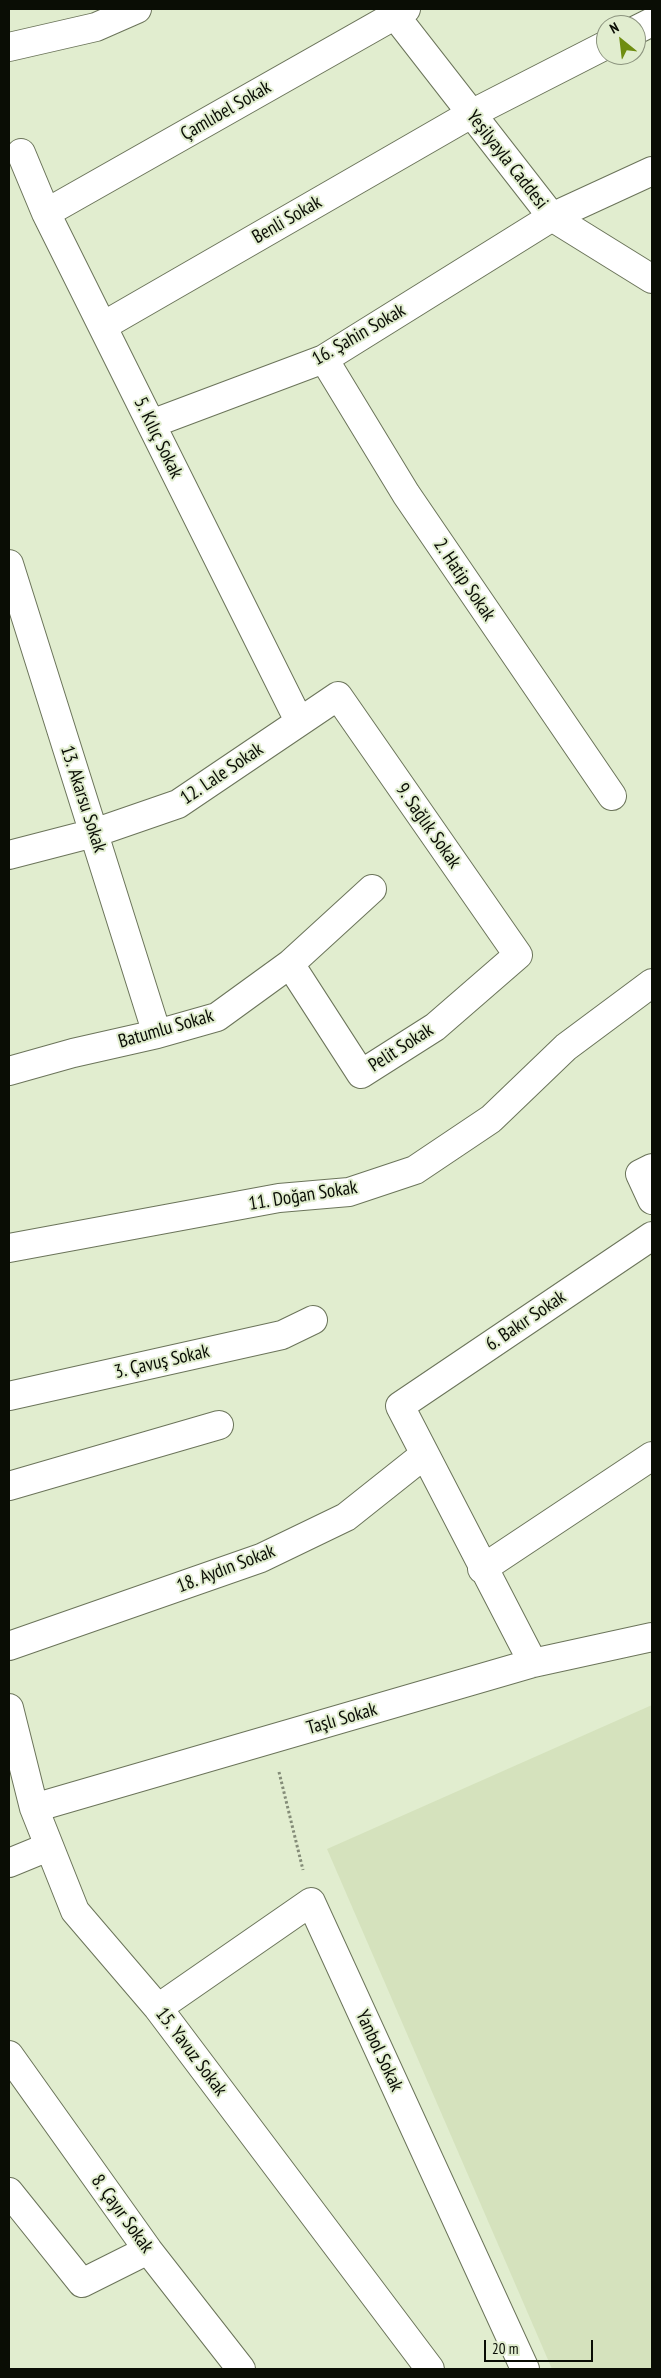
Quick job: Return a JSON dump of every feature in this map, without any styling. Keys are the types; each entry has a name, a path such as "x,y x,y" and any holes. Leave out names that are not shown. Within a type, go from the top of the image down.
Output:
{"street":[{"path":"9,47 92,18 137,9"},
{"name":"Yeşilyayla Caddesi","path":"397,11 471,114 552,217 652,279"},
{"name":"Çamlıbel Sokak","path":"46,213 397,11"},
{"name":"Benli Sokak","path":"103,326 471,114 596,50"},
{"name":"5. Kılıç Sokak","path":"21,153 46,213 299,721"},
{"name":"16. Şahin Sokak","path":"151,424 324,359 552,217 652,171"},
{"name":"2. Hatip Sokak","path":"324,359 406,494 612,796"},
{"name":"13. Akarsu Sokak","path":"9,564 157,1034"},
{"name":"12. Lale Sokak","path":"9,855 94,834 178,804 338,696"},
{"name":"9. Sağlık Sokak","path":"338,696 518,955"},
{"name":"Batumlu Sokak","path":"9,1071 72,1053 157,1034 217,1017 290,964 372,889"},
{"name":"Pelit Sokak","path":"290,964 361,1074 434,1027 518,955"},
{"name":"11. Doğan Sokak","path":"9,1248 280,1198 349,1192 415,1170 491,1119 566,1047 652,983"},
{"path":"652,1168 640,1174 652,1200"},
{"name":"6. Bakır Sokak","path":"424,1455 400,1406 652,1236"},
{"name":"3. Çavuş Sokak","path":"9,1396 282,1335 313,1320"},
{"path":"9,1486 219,1424"},
{"path":"424,1455 482,1569 533,1663"},
{"name":"18. Aydın Sokak","path":"9,1646 261,1558 346,1517 424,1455"},
{"path":"482,1569 652,1456"},
{"name":"Taşlı Sokak","path":"34,1808 533,1663 652,1637"},
{"name":"15. Yavuz Sokak","path":"9,1708 34,1808 75,1911 158,2008 430,2369"},
{"path":"9,1863 48,1847"},
{"name":"Yanbol Sokak","path":"158,2008 311,1902 525,2369"},
{"name":"8. Çayır Sokak","path":"9,2055 148,2250 241,2369"},
{"path":"9,2192 82,2283 148,2250"}],"path":[{"path":"271,1740 297,1848"}],"shaded area":[{"path":"652,1705 652,2369 552,2369 327,1849"}]}
